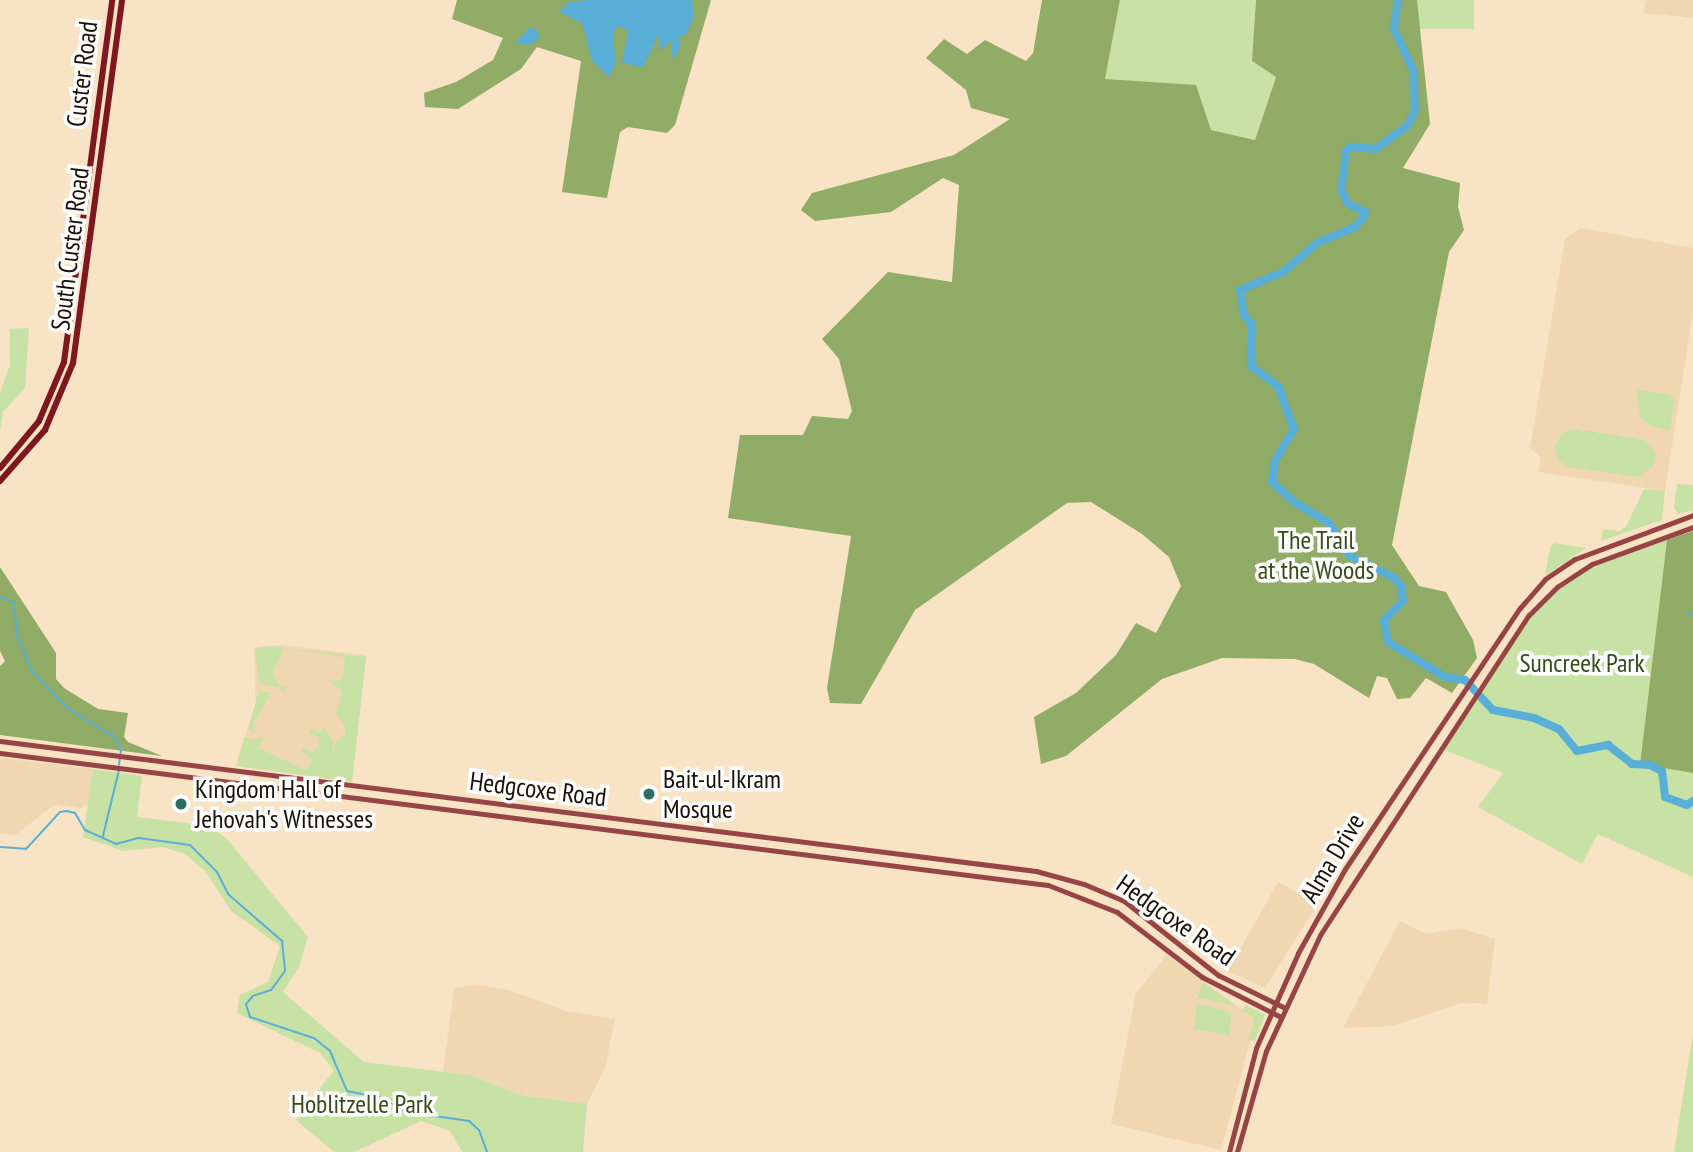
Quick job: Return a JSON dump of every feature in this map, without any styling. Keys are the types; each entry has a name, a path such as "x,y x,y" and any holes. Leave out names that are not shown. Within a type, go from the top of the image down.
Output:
{"main road":[{"name":"Custer Road","path":"2,467 39,421 64,362 112,0"},
{"name":"South Custer Road","path":"0,481 52,419 73,363 121,0"},
{"path":"96,113 107,114"},
{"path":"2,467 11,471"},
{"name":"Alma Drive","path":"1229,1152 1242,1091 1275,1003 1311,930 1346,868 1520,608 1545,579 1575,559 1693,515"},
{"name":"Alma Drive","path":"1237,1152 1252,1093 1281,1017 1320,935 1459,718 1529,615 1557,587 1592,564 1693,527"},
{"name":"Hedgcoxe Road","path":"0,741 1036,871 1084,884 1124,901 1208,968 1285,1008"},
{"path":"44,758 46,747"},
{"name":"Hedgcoxe Road","path":"0,753 1034,882 1117,912 1202,977 1281,1017"},
{"path":"1311,930 1320,935"},
{"path":"1202,977 1208,968"},
{"path":"1242,1091 1252,1093"}],"shaded area":[{"path":"1646,0 1693,0 1693,18 1644,13"},
{"path":"1580,228 1693,248 1693,312 1665,491 1538,472 1541,458 1530,448 1565,239"},
{"path":"282,645 366,655 352,782 235,766 256,703 254,647"},
{"path":"0,758 93,769 89,804 81,808 54,805 15,835 0,833"},
{"path":"1278,882 1318,904 1265,988 1228,971"},
{"path":"1400,921 1426,934 1461,928 1495,939 1487,1004 1461,1003 1392,1026 1343,1028"},
{"path":"1167,955 1256,1019 1221,1150 1111,1124 1136,993"},
{"path":"478,985 509,990 566,1011 615,1019 605,1068 587,1104 520,1095 470,1075 443,1072 454,988"}],"green space":[{"path":"457,0 711,0 675,125 667,133 628,127 620,132 607,198 562,192 581,61 537,47 521,69 458,109 425,107 424,93 456,82 493,60 503,38 452,19"},
{"name":"The Trail at the Woods","path":"1042,0 1120,0 1105,79 1196,85 1211,130 1255,140 1276,77 1252,61 1256,0 1417,0 1430,124 1403,168 1460,183 1458,207 1464,230 1449,252 1392,545 1419,586 1446,592 1473,640 1477,658 1452,693 1426,678 1410,698 1397,699 1387,678 1377,676 1369,698 1314,664 1295,659 1222,658 1162,679 1066,756 1041,764 1034,717 1076,693 1116,655 1136,623 1156,633 1181,586 1169,557 1142,534 1091,502 1067,503 915,610 861,704 830,703 827,688 851,536 728,518 740,435 803,435 812,416 848,419 852,411 839,359 822,339 888,272 952,282 959,185 943,178 891,212 815,221 801,210 812,193 954,155 1010,119 971,108 966,90 926,58 944,39 967,54 985,40 1026,61 1033,53"},
{"path":"1120,0 1256,0 1252,61 1276,76 1255,140 1211,130 1105,79"},
{"path":"1417,0 1474,0 1474,29 1417,29"},
{"path":"29,328 25,388 3,412 0,430 0,393 10,365 10,329"},
{"path":"1636,390 1670,395 1675,400 1670,430 1652,427 1640,418"},
{"path":"1573,429 1643,439 1656,453 1654,466 1638,477 1568,467 1557,459 1555,446 1561,434"},
{"path":"1677,484 1693,485 1693,510 1678,514 1674,507"},
{"path":"1644,489 1665,491 1662,520 1601,541 1603,529 1619,531 1626,527"},
{"path":"1693,531 1693,773 1640,764 1667,540"},
{"name":"Suncreek Park","path":"1667,540 1640,763 1693,773 1693,877 1598,834 1582,864 1478,807 1503,773 1442,749 1531,616 1553,593 1590,568"},
{"path":"1554,543 1586,548 1545,576 1550,548"},
{"path":"0,567 56,653 56,679 64,688 98,709 128,713 124,737 128,742 162,756 0,735 0,666 5,661 0,651"},
{"path":"267,646 285,647 273,672 279,685 287,686 285,695 279,687 259,684 255,649"},
{"path":"292,649 366,657 352,782 237,766 244,737 254,740 264,736 258,748 305,770 314,754 308,763 310,757 301,752 303,748 313,752 318,746 319,738 309,734 311,729 320,733 324,728 333,741 333,758 336,741 345,735 345,726 336,714 342,691 328,680 342,680 345,657 294,650 292,653"},
{"path":"259,691 271,693 252,726 258,731 253,733 248,729"},
{"name":"Hoblitzelle Park","path":"93,769 142,776 137,817 210,826 227,839 308,937 299,967 283,992 364,1062 470,1075 520,1095 587,1104 583,1152 462,1152 450,1131 421,1121 354,1152 334,1152 296,1120 334,1070 320,1053 237,1013 240,995 268,982 280,946 231,911 206,872 185,854 163,847 123,851 83,837"},
{"path":"1203,983 1233,1004 1233,1006 1197,997"},
{"path":"1197,1003 1231,1013 1230,1036 1194,1029"},
{"path":"1246,1005 1265,1015 1255,1041 1248,1040 1254,1023 1252,1016 1241,1011"},
{"path":"1693,1034 1693,1152 1674,1152"}],"water":[{"path":"692,0 694,16 687,33 678,38 681,45 673,61 671,41 659,51 660,32 643,67 622,63 628,30 616,26 613,39 616,63 609,77 592,61 582,23 559,12 569,2"},
{"path":"529,28 538,30 539,39 528,45 515,43"}],"waterway":[{"path":"1398,0 1394,29 1414,72 1415,111 1407,126 1375,149 1350,147 1346,151 1341,190 1348,204 1365,212 1364,217 1355,227 1317,243 1283,272 1240,290 1244,315 1252,325 1251,366 1278,386 1294,429 1275,461 1272,482 1294,502 1329,523 1350,556 1393,577 1401,586 1403,601 1384,620 1388,642 1445,677 1465,680 1493,710 1534,718 1559,729 1577,751 1608,745 1632,764 1650,765 1662,771 1665,797 1687,805 1693,801"},
{"path":"0,597 14,603 17,635 31,670 67,708 113,736 121,750 119,765"},
{"path":"1689,613 1693,615"},
{"path":"103,836 119,770"},
{"path":"0,847 26,849 60,812 67,811 75,813 85,830 116,844 139,838 190,845 217,872 228,894 282,941 285,971 271,990 253,996 246,1004 250,1017 314,1038 330,1051 347,1091 382,1098 406,1112 469,1121 479,1130 487,1152"}],"place":[{"name":"Bait-ul-Ikram Mosque","path":"649,794"},
{"name":"Kingdom Hall of Jehovah's Witnesses","path":"181,804"}]}
